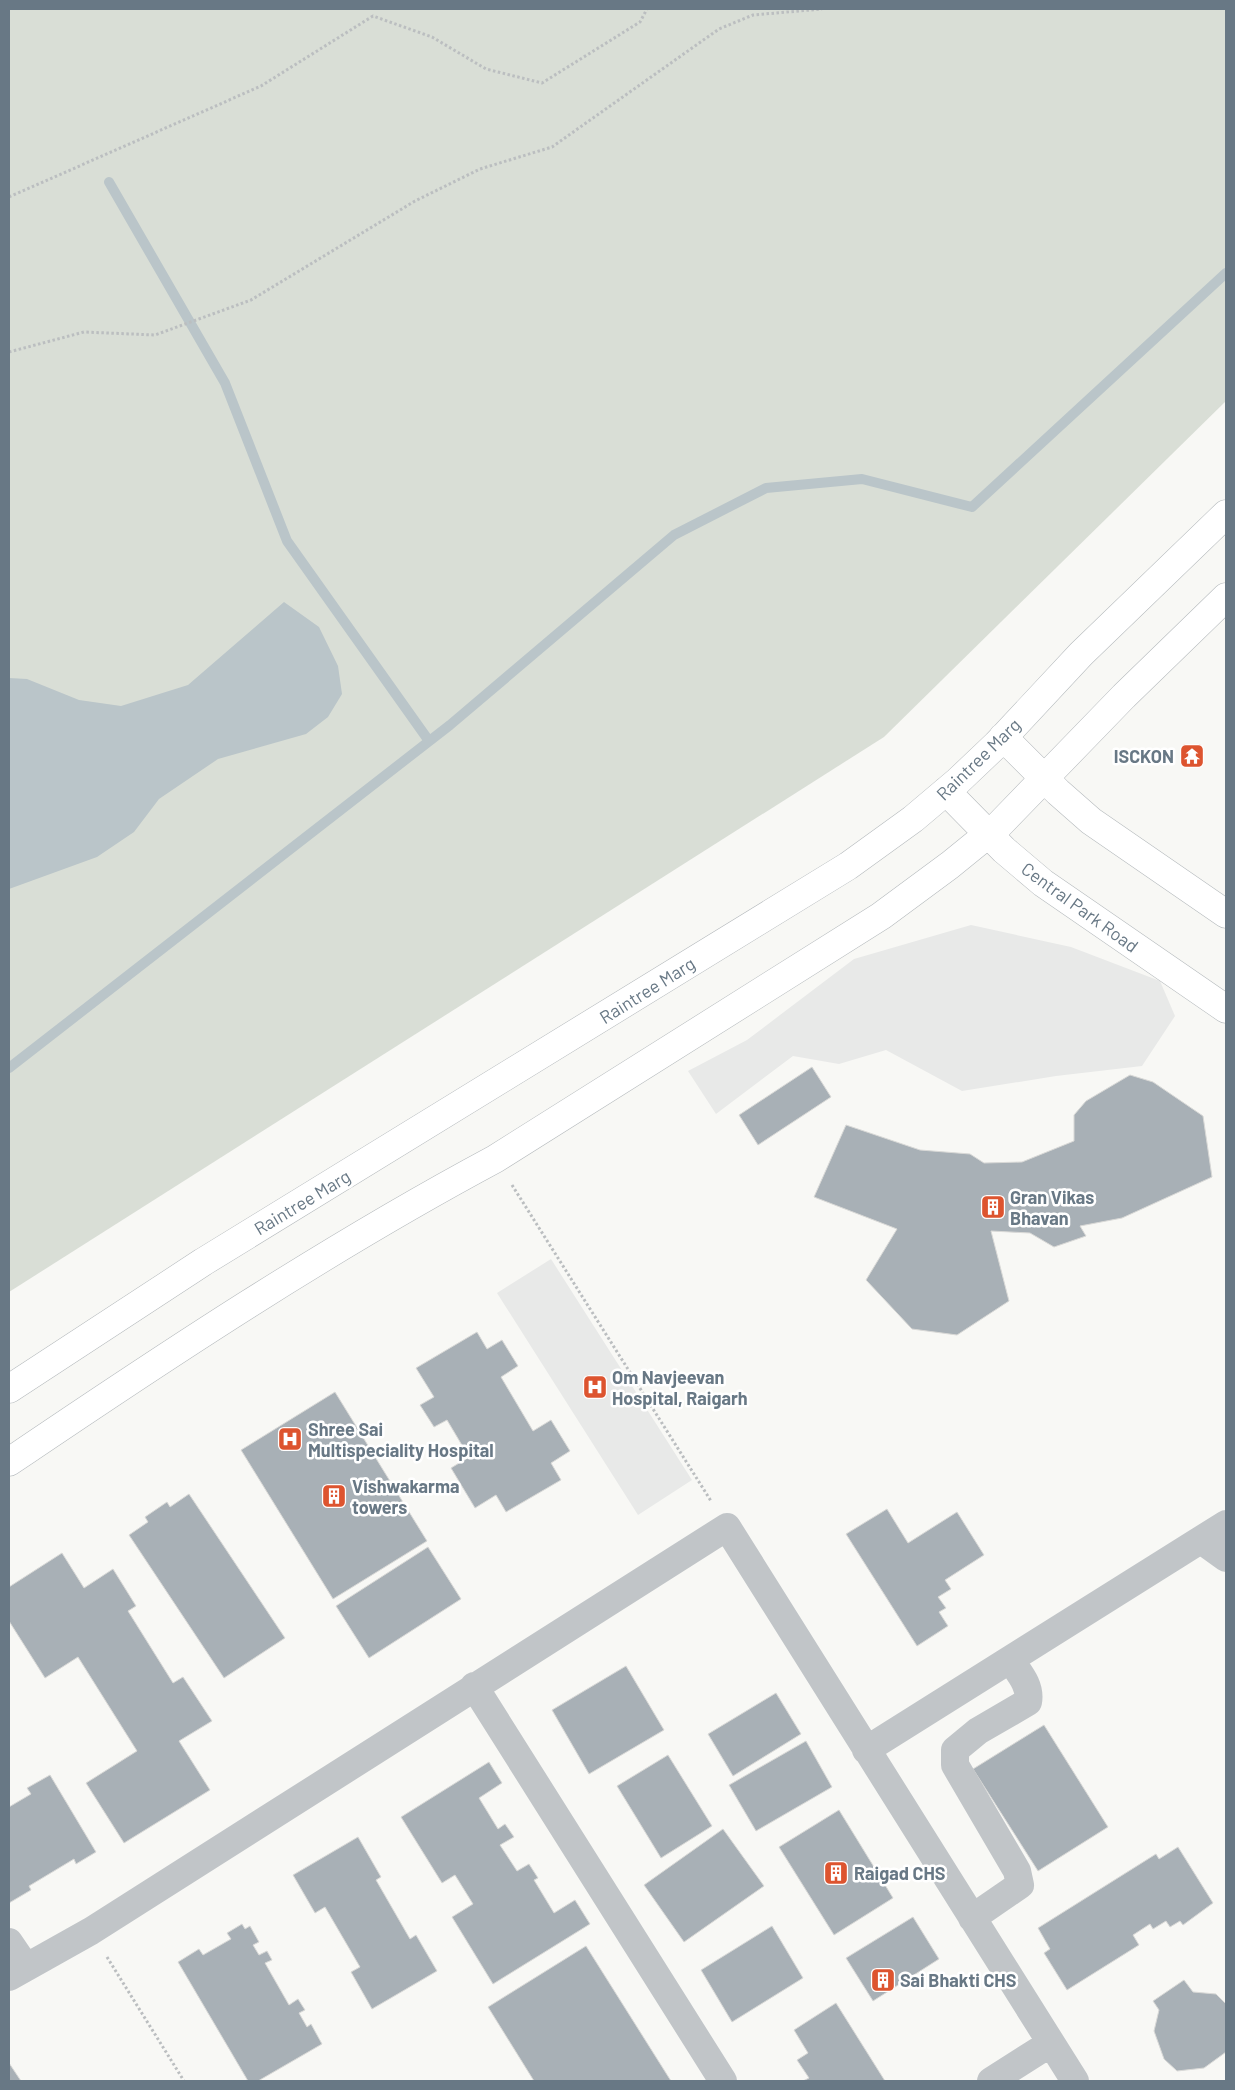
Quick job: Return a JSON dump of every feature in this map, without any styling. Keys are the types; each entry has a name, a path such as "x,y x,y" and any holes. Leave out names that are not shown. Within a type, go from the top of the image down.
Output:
{"main road":[{"name":"Raintree Marg","path":"9,1390 204,1262 848,866 913,819 946,791 1003,737 1081,654 1226,514"},
{"path":"9,1462 235,1312 430,1193 495,1158 881,916 988,834 1045,779 1124,696 1226,597"},
{"path":"1003,737 1045,779 1092,821 1226,914"},
{"name":"Central Park Road","path":"946,791 988,834 1050,888 1226,1009"}],"street":[{"path":"866,1750 1011,1661 1226,1524"},
{"path":"9,1942 18,1972 91,1931 727,1527 1075,2081"},
{"path":"1201,1540 1226,1558"},
{"path":"972,1918 1020,1886 1017,1871 955,1765 955,1750 978,1731 1028,1702 1030,1694 1026,1683 1011,1661"},
{"path":"474,1686 723,2081"},
{"path":"991,2081 1051,2043"}],"path":[{"path":"9,197 261,86 373,16 432,38 486,69 542,83 640,22 647,9"},
{"path":"9,352 84,332 155,335 250,300 415,201 480,169 552,148 719,29 753,14 822,9"},
{"path":"495,1158 727,1527"},
{"path":"91,1931 184,2081"}],"shaded area":[{"path":"9,9 1226,9 1226,401 884,737 9,1292"},
{"path":"284,602 319,627 338,666 342,694 328,717 306,734 218,759 159,799 134,832 97,857 9,889 9,678 27,679 79,700 121,706 188,685"},
{"path":"971,925 1071,947 1160,981 1175,1016 1142,1066 1056,1076 962,1091 886,1050 839,1064 793,1056 716,1114 688,1071 747,1040 854,959"},
{"name":"Om Navjeevan Hospital, Raigarh","path":"551,1259 692,1480 638,1515 497,1293"}],"building":[{"path":"812,1067 831,1097 758,1145 739,1115"},
{"name":"Gran Vikas Bhavan","path":"1130,1075 1153,1082 1203,1116 1212,1177 1122,1218 1080,1226 1086,1236 1054,1247 1030,1233 991,1231 1009,1301 957,1335 912,1329 866,1280 897,1229 814,1197 846,1125 920,1150 970,1154 984,1163 1022,1162 1074,1141 1074,1115 1086,1101"},
{"path":"477,1332 487,1349 502,1340 518,1366 501,1377 533,1431 551,1420 570,1451 551,1463 561,1480 506,1512 496,1495 475,1508 451,1468 469,1457 447,1420 434,1427 420,1405 434,1397 416,1368"},
{"name":"Vishwakarma towers","path":"335,1392 427,1541 333,1599 241,1450"},
{"path":"189,1494 285,1638 224,1678 129,1535 148,1522 145,1517 167,1502 170,1507"},
{"path":"887,1509 908,1543 957,1512 984,1555 945,1580 951,1589 938,1597 946,1608 939,1612 948,1626 917,1646 846,1534"},
{"path":"428,1547 461,1599 369,1658 336,1606"},
{"path":"62,1553 84,1588 113,1569 136,1606 128,1611 173,1683 183,1677 212,1721 179,1741 210,1790 124,1843 86,1783 137,1751 78,1657 45,1678 9,1621 9,1587"},
{"path":"626,1666 664,1730 589,1774 552,1710"},
{"path":"776,1693 801,1734 733,1776 708,1734"},
{"path":"1044,1725 1108,1827 1038,1871 973,1769"},
{"path":"806,1741 832,1787 756,1831 729,1785"},
{"path":"668,1755 712,1826 661,1858 617,1786"},
{"path":"489,1762 502,1783 479,1798 498,1829 505,1824 514,1837 500,1845 517,1871 529,1864 538,1878 534,1880 554,1913 575,1900 590,1924 493,1984 452,1917 473,1904 455,1875 442,1883 401,1817"},
{"path":"50,1775 96,1852 76,1864 74,1859 29,1886 31,1890 9,1903 9,1807 31,1794 27,1788"},
{"name":"Raigad CHS","path":"839,1810 893,1898 834,1935 779,1847"},
{"path":"723,1829 764,1886 684,1942 644,1885"},
{"path":"358,1837 381,1877 376,1880 410,1939 416,1935 437,1971 372,2009 351,1972 360,1967 325,1907 315,1913 293,1875"},
{"path":"1178,1847 1213,1903 1183,1925 1180,1921 1170,1927 1166,1921 1153,1929 1150,1924 1133,1935 1139,1945 1067,1990 1044,1953 1050,1949 1038,1928 1156,1854 1159,1859"},
{"name":"Sai Bhakti CHS","path":"913,1917 939,1959 873,2001 846,1958"},
{"path":"242,1924 245,1929 250,1926 259,1942 253,1945 259,1955 267,1951 272,1960 265,1963 289,2005 298,1999 305,2010 299,2013 307,2027 311,2024 322,2044 258,2081 248,2081 178,1962 199,1949 203,1955 231,1939 227,1933"},
{"path":"772,1926 803,1978 732,2022 701,1970"},
{"path":"586,1946 671,2081 534,2081 488,2007"},
{"path":"1184,1980 1193,1992 1216,1994 1226,2004 1226,2052 1204,2068 1177,2071 1164,2059 1154,2031 1159,2010 1153,2001"},
{"path":"836,2003 885,2081 803,2081 809,2078 797,2060 808,2053 794,2030"},
{"path":"9,2063 21,2081 9,2081"}],"waterway":[{"path":"109,182 225,383 287,541 429,741"},
{"path":"9,1068 450,725 674,535 766,488 862,479 972,507 1226,273"}],"place":[{"name":"ISCKON","path":"1192,756"},
{"name":"Gran Vikas Bhavan","path":"993,1207"},
{"name":"Om Navjeevan Hospital, Raigarh","path":"595,1387"},
{"name":"Shree Sai Multispeciality Hospital","path":"290,1439"},
{"name":"Vishwakarma towers","path":"334,1496"},
{"name":"Raigad CHS","path":"836,1873"},
{"name":"Sai Bhakti CHS","path":"883,1980"}]}
